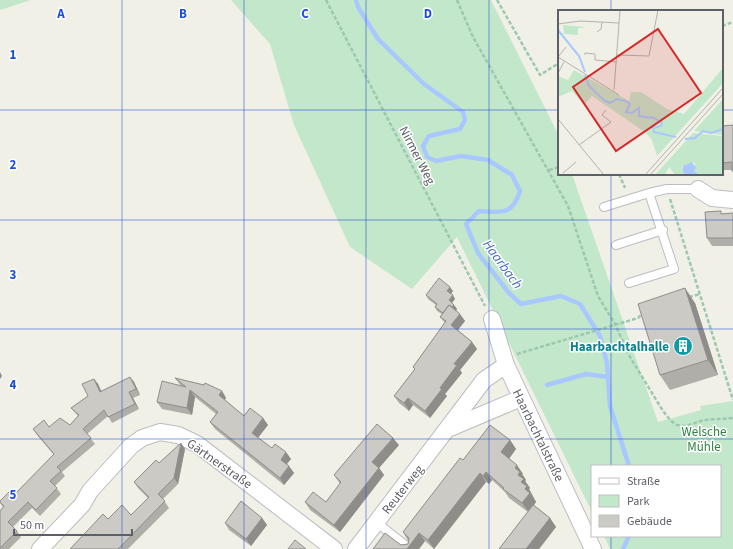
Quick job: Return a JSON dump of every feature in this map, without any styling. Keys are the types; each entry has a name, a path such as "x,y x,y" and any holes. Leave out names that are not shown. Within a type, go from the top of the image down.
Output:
{"street":[{"path":"698,189 712,198 733,200"},
{"name":"Haarbachtalstraße","path":"492,319 504,362 593,549"},
{"name":"Reuterweg","path":"356,549 484,380 504,362"},
{"name":"Reuterweg","path":"448,429 521,398"},
{"name":"Gärtnerstraße","path":"40,549 82,505 90,491 131,446 142,438 160,432 178,435 197,444 334,549"}],"lane":[{"path":"604,207 667,189 698,189"},
{"path":"629,283 674,269 649,193"},
{"path":"616,245 662,230"},
{"path":"376,522 410,549"}],"path":[{"name":"Nirmer Weg","path":"326,0 492,319"},
{"path":"457,0 476,44 549,170 568,206 598,296 615,324 630,357 671,421 678,425 686,426 704,420 733,418"},
{"path":"497,0 540,75 558,64"},
{"path":"723,26 733,22"},
{"path":"549,170 558,167"},
{"path":"619,175 628,199"},
{"path":"667,189 733,400"},
{"path":"685,299 700,294"},
{"path":"504,362 571,338 638,318 647,310"}],"green space":[{"path":"0,0 31,0 0,10"},
{"name":"Welsche Mühle","path":"231,0 491,0 558,134 558,175 572,175 658,422 701,410 700,406 733,401 733,549 610,549 604,537 721,537 721,465 591,465 591,510 457,237 412,289 350,247 294,125 270,44"}],"building":[{"path":"733,125 733,171 732,162 723,163 723,126"},
{"path":"721,211 721,214 733,213 733,238 707,238 705,212"},
{"path":"439,278 450,287 447,291 453,295 449,300 454,305 452,307 449,305 443,313 435,307 437,304 426,295"},
{"name":"Haarbachtalhalle","path":"685,288 708,360 660,375 638,304"},
{"path":"449,305 460,314 451,325 472,342 454,364 457,365 440,388 442,389 425,411 408,398 404,403 394,396 415,369 413,367 446,321 440,317"},
{"path":"130,377 136,389 129,392 135,404 108,417 104,410 83,429 91,438 57,467 61,471 50,481 57,488 36,510 28,502 8,522 17,531 0,548 0,511 4,506 0,501 10,491 14,495 54,454 33,429 44,420 49,427 60,418 70,425 79,415 71,408 88,396 82,384 94,379 100,392"},
{"path":"175,378 204,385 205,383 222,391 219,395 244,416 250,408 263,418 252,433 272,448 275,444 286,452 281,460 289,466 280,478 210,422 218,412 190,390 187,408 157,402 162,381 186,387"},
{"path":"377,424 393,438 372,462 379,468 334,525 305,502 313,492 326,502 341,482 334,475"},
{"path":"490,425 510,440 501,452 517,465 515,468 520,472 518,475 524,479 521,482 527,486 525,489 530,493 522,503 503,489 504,488 486,472 483,476 480,473 428,540 419,533 407,549 373,549 385,533 401,545 408,544 409,538 403,532 460,458 463,460"},
{"path":"181,443 174,478 158,494 165,501 118,549 70,549 103,514 108,519 122,505 131,515 149,497 134,482 156,460 159,463"},
{"path":"241,501 262,518 246,539 225,523"},
{"path":"533,505 550,518 526,549 499,549"},
{"path":"295,540 306,549 288,549"}],"waterway":[{"name":"Haarbach","path":"356,0 358,7 378,39 424,84 463,112 465,120 460,129 429,136 423,146 427,157 436,161 461,156 488,160 512,175 520,191 517,199 510,209 500,212 479,211 466,224 478,253 509,293 521,304 561,296 580,304 600,336 607,363 610,406 629,465"},
{"path":"547,385 586,374 608,377"},
{"name":"Haarbach","path":"623,549 629,537"}],"place":[{"name":"Haarbachtalhalle","path":"683,346"}]}
